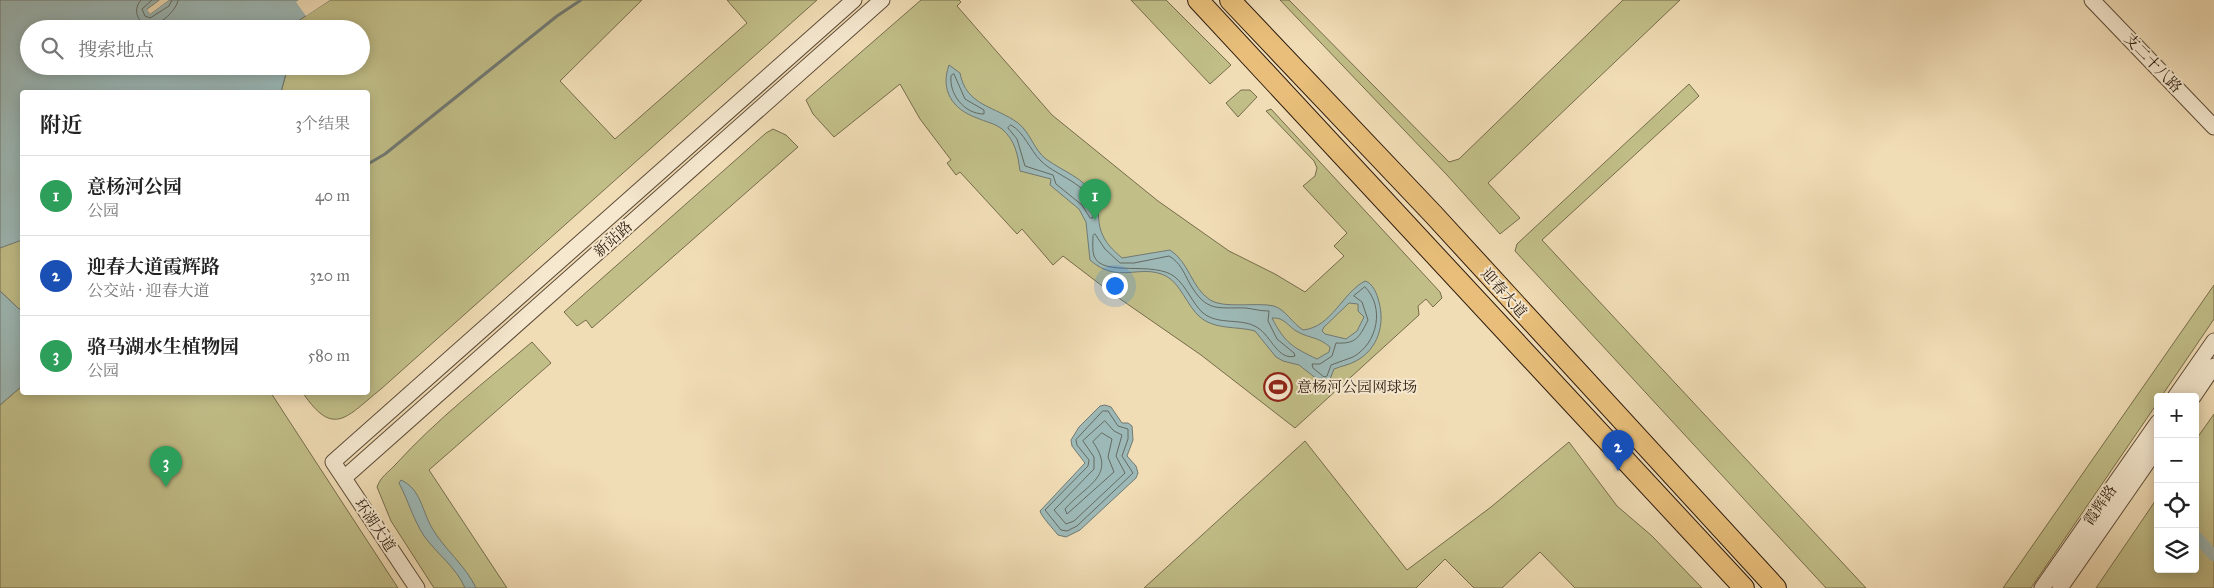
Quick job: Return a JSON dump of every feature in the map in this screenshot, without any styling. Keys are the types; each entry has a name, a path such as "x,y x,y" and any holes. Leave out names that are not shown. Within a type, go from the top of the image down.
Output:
{"main road":[{"name":"迎春大道","path":"1198,0 1744,588"},
{"name":"迎春大道","path":"1230,0 1433,214 1776,588"}],"street":[{"name":"新站路","path":"333,462 854,0"},
{"name":"新站路","path":"344,478 882,0"},
{"name":"支二十八路","path":"2092,0 2214,127"},
{"path":"2178,393 2214,341"},
{"path":"2196,393 2214,366"},
{"name":"霞辉路","path":"2042,588 2154,428"},
{"name":"霞辉路","path":"2060,588 2154,453"},
{"name":"环湖大道","path":"333,462 417,588"}],"shaded area":[{"path":"0,0 20,46 20,75 27,75 23,90 20,90 20,309 0,291"},
{"path":"330,0 642,0 560,81 615,139 747,23 727,0 817,0 381,389 350,414 332,419 323,416 305,395 370,395 370,90 282,90 286,75 370,75 370,20 299,20"},
{"path":"921,0 959,0 961,2 957,6 1052,115 1158,201 1229,251 1275,274 1305,292 1344,256 1334,246 1347,233 1303,186 1315,176 1317,168 1314,161 1266,111 1271,109 1440,292 1442,298 1433,307 1426,299 1418,306 1419,315 1295,428 1201,355 1110,292 1063,256 1053,265 1022,229 1017,234 960,172 956,175 947,163 951,160 920,119 900,84 834,137 813,114 806,100"},
{"path":"1131,0 1166,0 1231,65 1210,84"},
{"path":"1280,0 1289,0 1449,162 1459,159 1623,0 1680,0 1488,183 1520,218 1500,234 1447,175"},
{"path":"1689,84 1699,96 1542,240 1866,588 1826,588 1515,251 1517,244"},
{"path":"1241,90 1250,90 1257,97 1238,117 1226,103"},
{"path":"773,129 786,135 798,147 592,328 586,320 577,326 564,312 766,133"},
{"path":"2214,285 2214,319 2164,393 2154,393 2154,408 2031,588 2003,588"},
{"path":"532,342 551,363 429,470 507,588 434,588 391,521 377,487 383,477 428,431"},
{"path":"20,388 20,395 272,395 398,588 0,588 0,405"},
{"path":"2214,414 2214,588 2096,588 2154,503 2154,573 2199,573 2199,435"},
{"path":"1305,441 1407,570 1491,507 1569,442 1617,506 1652,536 1702,588 1575,588 1540,552 1502,588 1474,588 1445,559 1416,588 1144,588"}],"water":[{"path":"0,0 160,0 147,9 150,14 169,0 330,0 300,20 20,20 20,75 286,75 282,90 20,90 20,241 0,248"},
{"path":"949,65 960,73 963,84 975,99 1018,123 1046,159 1073,175 1091,190 1097,201 1100,227 1103,235 1110,246 1122,258 1170,250 1182,261 1198,288 1210,300 1216,303 1232,305 1274,306 1282,310 1303,330 1313,328 1322,323 1357,286 1365,281 1368,282 1374,289 1381,311 1380,328 1375,343 1364,356 1351,364 1334,369 1327,387 1299,365 1276,357 1255,331 1219,326 1200,317 1176,284 1166,276 1147,272 1119,273 1100,267 1090,260 1086,222 1079,209 1050,185 1051,179 1020,171 1013,143 1006,133 993,124 968,114 950,98 946,83","holes":["1349,303 1358,304 1358,311 1364,317 1357,331 1346,339 1325,334 1322,331 1324,327","1272,318 1280,319 1298,332 1321,341 1330,347 1329,352 1317,359 1301,351 1285,339"]},
{"path":"0,291 20,309 20,388 0,405"},
{"path":"1100,406 1111,407 1122,423 1128,423 1132,426 1133,440 1127,456 1136,466 1138,473 1136,478 1080,530 1066,537 1058,535 1040,511 1085,463 1072,446 1071,440 1079,427"},
{"path":"401,480 413,489 432,528 467,572 476,588 465,588 452,567 424,536 399,483"}],"pier":[{"path":"160,0 163,0 151,11 165,0 169,0 150,14 147,10"},
{"path":"299,0 330,0 306,16 296,2"}],"waterway":[{"path":"370,163 385,154 557,16 581,0"},
{"path":"2199,539 2214,556"}],"place":[{"name":"意杨河公园","path":"1095,220"},
{"name":"意杨河公园网球场","path":"1278,387"},
{"name":"迎春大道霞辉路","path":"1618,471"},
{"name":"骆马湖水生植物园","path":"166,487"}]}
